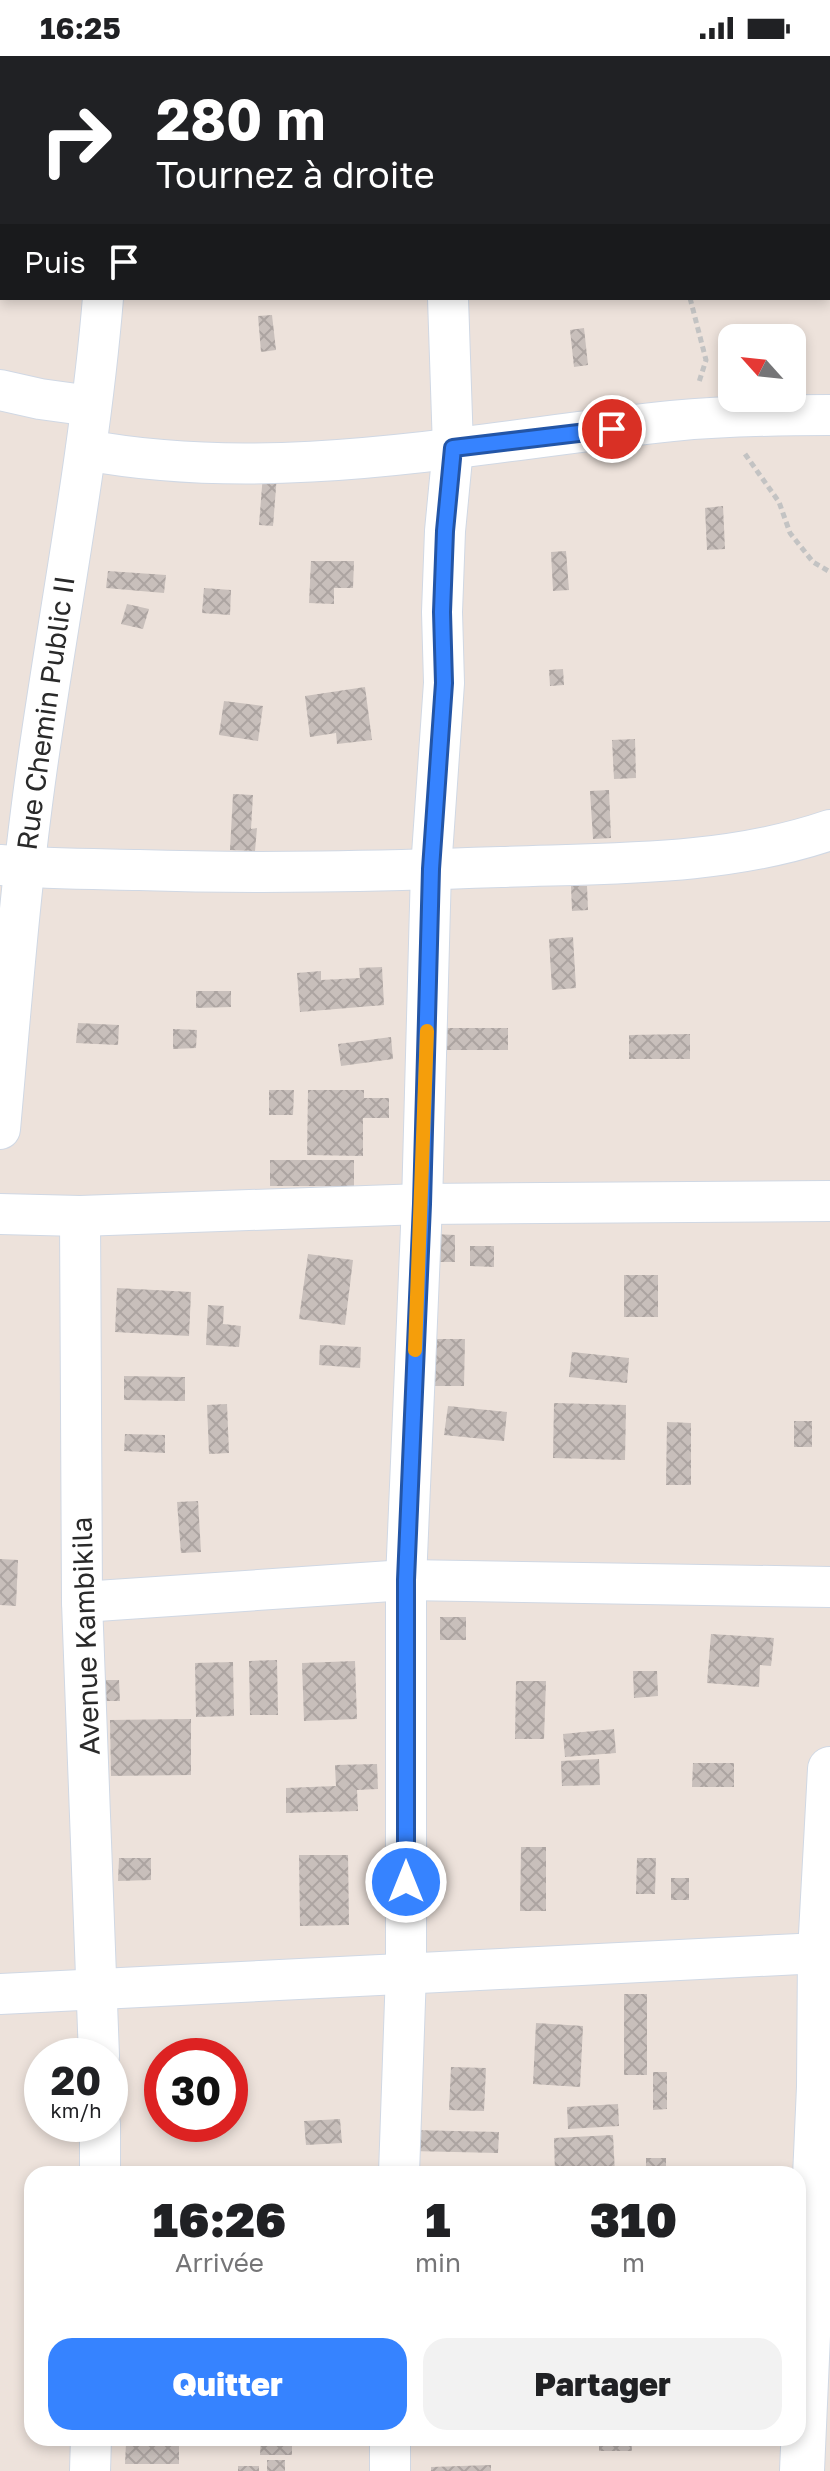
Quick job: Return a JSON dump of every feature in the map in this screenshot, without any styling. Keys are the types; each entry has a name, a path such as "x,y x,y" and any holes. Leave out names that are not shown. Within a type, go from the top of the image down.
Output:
{"street":[{"name":"Rue Chemin Public II","path":"0,1129 12,866 86,450 103,300"},
{"path":"399,2166 406,1972 406,1580 422,1204 431,869 444,683 442,612 445,531 453,448 448,300"},
{"path":"0,390 91,406"},
{"path":"86,450 181,464 331,460 675,421 830,415"},
{"path":"12,866 197,872 431,869 719,857 793,842 830,830"},
{"path":"0,1214 80,1216 422,1204 830,1201"},
{"name":"Avenue Kambikila","path":"80,1216 82,1602 98,2038"},
{"path":"82,1602 406,1580 830,1587"},
{"path":"806,2404 825,2086 820,1953 830,1769"},
{"path":"0,1994 820,1953"},
{"path":"100,2142 100,2166"},
{"path":"90,2471 91,2446"},
{"path":"390,2446 390,2471"},
{"path":"802,2471 803,2446"}],"path":[{"path":"675,421 695,395 706,360 691,300"},
{"path":"734,445 744,453 779,502 790,533 813,562 830,572"}],"building":[{"path":"272,315 276,350 261,352 258,316"},
{"path":"584,328 588,365 574,367 570,330"},
{"path":"263,474 277,475 273,526 259,525"},
{"path":"723,506 725,549 707,550 705,508"},
{"path":"566,551 569,590 553,591 551,552"},
{"path":"311,561 354,561 353,588 334,588 334,604 309,603"},
{"path":"108,571 166,575 164,593 106,588"},
{"path":"204,588 231,590 230,615 202,613"},
{"path":"127,604 149,609 143,629 121,624"},
{"path":"563,669 564,685 550,686 549,670"},
{"path":"365,687 372,740 337,744 336,733 310,737 305,696"},
{"path":"224,701 263,706 258,741 219,735"},
{"path":"635,739 636,778 614,779 612,740"},
{"path":"609,790 611,838 593,839 590,791"},
{"path":"233,794 253,795 251,829 257,828 255,851 230,850"},
{"path":"571,886 587,886 588,910 572,911"},
{"path":"573,937 576,988 552,990 549,939"},
{"path":"382,967 384,1005 300,1012 297,973 321,971 321,980 360,978 359,968"},
{"path":"196,991 231,991 231,1007 196,1008"},
{"path":"78,1023 119,1025 118,1045 76,1043"},
{"path":"444,1028 508,1028 508,1050 444,1050"},
{"path":"173,1029 197,1030 196,1048 173,1049"},
{"path":"690,1034 690,1059 629,1059 629,1035"},
{"path":"391,1037 393,1059 341,1066 338,1044"},
{"path":"269,1090 294,1090 293,1115 269,1115"},
{"path":"308,1090 364,1090 364,1098 389,1098 389,1118 363,1118 363,1156 307,1155"},
{"path":"270,1160 354,1160 354,1186 270,1186"},
{"path":"434,1234 455,1235 455,1262 433,1262"},
{"path":"470,1246 494,1246 494,1267 470,1266"},
{"path":"308,1254 353,1260 345,1325 299,1319"},
{"path":"624,1275 658,1275 658,1317 624,1317"},
{"path":"117,1288 191,1292 189,1336 115,1332"},
{"path":"208,1305 224,1306 223,1324 241,1326 239,1347 206,1345"},
{"path":"422,1339 465,1339 464,1386 421,1386"},
{"path":"320,1345 361,1347 360,1368 319,1365"},
{"path":"572,1352 629,1358 627,1383 569,1377"},
{"path":"124,1376 185,1377 185,1401 124,1400"},
{"path":"554,1403 626,1405 625,1460 553,1458"},
{"path":"227,1404 229,1453 209,1454 207,1405"},
{"path":"448,1406 507,1412 504,1441 444,1435"},
{"path":"794,1421 812,1421 812,1447 794,1447"},
{"path":"667,1422 691,1423 691,1485 666,1485"},
{"path":"125,1434 165,1435 165,1453 124,1451"},
{"path":"198,1501 201,1552 181,1553 177,1502"},
{"path":"0,1559 18,1560 16,1606 0,1605"},
{"path":"440,1617 466,1617 466,1640 440,1640"},
{"path":"711,1634 774,1638 771,1666 760,1665 759,1687 707,1683"},
{"path":"277,1660 278,1715 250,1715 249,1661"},
{"path":"355,1661 357,1719 304,1721 302,1663"},
{"path":"233,1662 234,1716 196,1717 195,1663"},
{"path":"633,1671 657,1671 658,1696 634,1698"},
{"path":"86,1680 119,1680 120,1701 105,1701"},
{"path":"516,1681 546,1681 544,1739 515,1739"},
{"path":"191,1719 191,1775 111,1776 110,1720"},
{"path":"614,1729 616,1753 565,1757 563,1734"},
{"path":"599,1759 600,1785 562,1786 561,1761"},
{"path":"693,1763 734,1763 734,1787 692,1787"},
{"path":"377,1764 378,1789 357,1790 358,1811 286,1813 286,1788 336,1786 335,1765"},
{"path":"521,1847 546,1847 546,1911 520,1911"},
{"path":"299,1855 348,1855 349,1925 300,1926"},
{"path":"119,1858 151,1858 151,1880 118,1881"},
{"path":"637,1858 656,1858 655,1894 636,1894"},
{"path":"671,1878 689,1878 689,1900 671,1900"},
{"path":"624,1994 647,1994 647,2075 624,2075"},
{"path":"536,2023 583,2026 580,2087 533,2084"},
{"path":"451,2067 486,2068 484,2111 449,2110"},
{"path":"653,2072 667,2072 667,2109 653,2110"},
{"path":"618,2104 619,2126 568,2129 567,2107"},
{"path":"340,2119 342,2143 306,2145 304,2121"},
{"path":"411,2130 499,2132 498,2153 411,2151"},
{"path":"613,2135 615,2166 555,2166 554,2138"},
{"path":"646,2158 666,2158 666,2166 646,2166"},
{"path":"126,2446 179,2446 179,2464 125,2464"},
{"path":"261,2446 292,2446 292,2455 260,2455"},
{"path":"599,2446 632,2446 632,2451 599,2451"},
{"path":"267,2460 285,2460 285,2471 267,2471"},
{"path":"491,2465 491,2471 431,2471 431,2467"},
{"path":"238,2466 259,2466 259,2471 238,2471"}],"slow traffic":[{"path":"415,1350 427,1031"}],"route":[{"path":"406,1882 406,1580 422,1204 431,869 444,683 442,612 445,531 453,448 612,429"}]}
